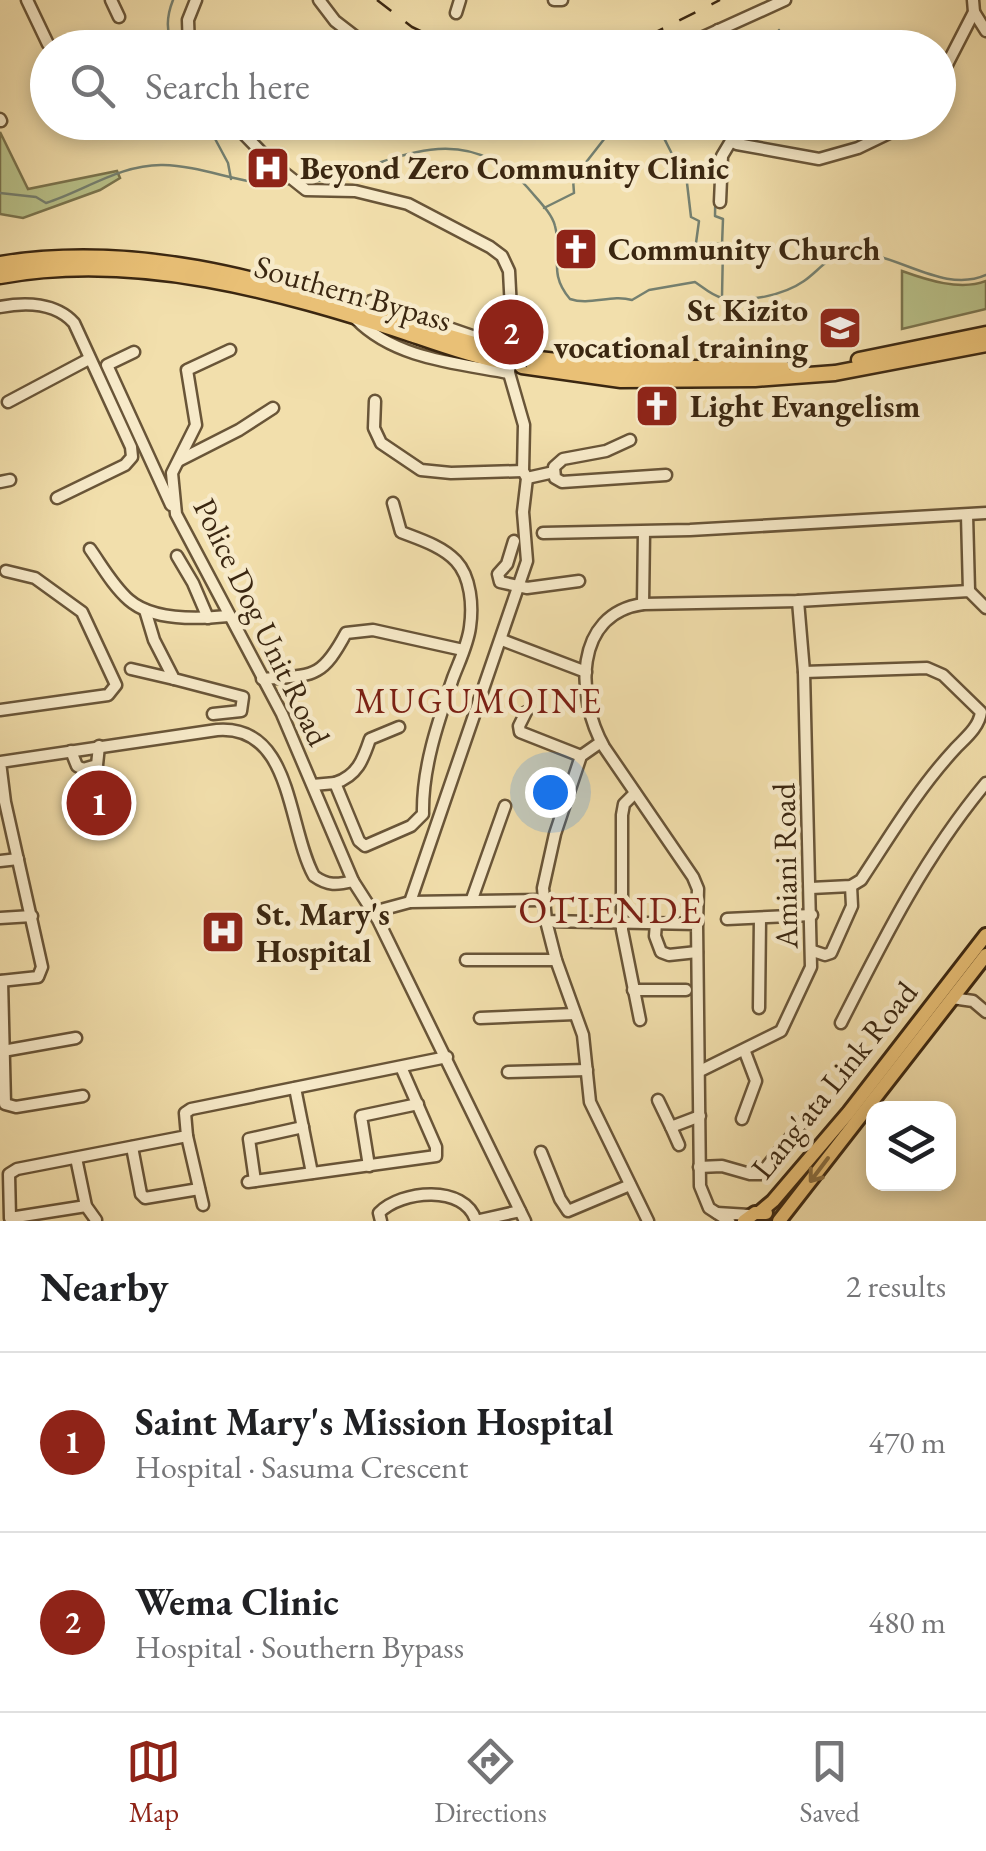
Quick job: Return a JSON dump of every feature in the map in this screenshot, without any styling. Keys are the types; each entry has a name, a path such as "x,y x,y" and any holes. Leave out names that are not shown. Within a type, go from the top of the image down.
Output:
{"highway":[{"name":"Southern Bypass","path":"0,264 80,257 199,267 316,296 513,359 602,379 755,379 835,372 986,344"},
{"name":"Southern Bypass","path":"0,276 47,270 151,271 213,281 408,334 461,354 622,368 803,368 986,334"}],"main road":[{"name":"Lang'ata Link Road","path":"751,1216 849,1112 986,935"},
{"name":"Lang'ata Link Road","path":"777,1221 986,955"},
{"path":"751,1216 777,1221"}],"street":[{"path":"27,0 41,30"},
{"path":"111,0 118,17"},
{"path":"189,30 188,20 196,0"},
{"path":"319,0 347,30"},
{"path":"456,13 460,0"},
{"path":"718,30 785,0"},
{"path":"974,6 986,31"},
{"path":"956,44 974,6"},
{"path":"250,140 306,190 356,191 408,204 441,218 496,251 510,271 513,359 524,420 527,561 410,902"},
{"path":"720,202 722,156 731,140 750,147 818,158 875,140"},
{"path":"372,301 481,339 513,359"},
{"path":"0,306 41,305 66,314 74,323 131,447 132,457 125,465 58,498"},
{"name":"Police Dog Unit Road","path":"230,350 187,370 196,425 172,479 176,514 282,714 353,882 373,912"},
{"path":"134,352 107,366 176,514"},
{"path":"8,402 89,359"},
{"path":"375,401 374,428 380,443 421,470 554,472"},
{"path":"179,460 240,430 273,408"},
{"path":"630,440 606,451 563,459 554,472 558,481 666,475"},
{"path":"335,783 359,841 366,846 420,820 423,780 470,621 467,579 447,553 401,532 393,503"},
{"path":"543,533 644,532 986,513"},
{"path":"967,514 969,590 986,608"},
{"path":"642,604 644,532"},
{"path":"514,541 507,564 497,578 502,584 520,587 578,581"},
{"path":"90,549 124,596 144,610 208,618 228,616"},
{"path":"177,556 194,583 208,618"},
{"path":"0,710 108,694 116,685 82,612 35,578 6,571"},
{"path":"729,1221 712,1210 700,1186 698,888 601,742 587,702 586,672 594,635 605,619 623,607 642,604 798,601 969,590"},
{"name":"Amiani Road","path":"700,1071 775,1036 786,1026 807,980 812,914 798,601"},
{"path":"144,610 174,678"},
{"path":"262,679 306,676 330,663 346,633 372,630 462,650"},
{"path":"502,640 586,672"},
{"path":"804,672 927,668 944,675 981,712 977,726 948,756 861,880 852,886 811,888"},
{"path":"132,669 243,697 241,711 213,714"},
{"path":"526,712 518,726 520,732 581,756"},
{"path":"313,786 335,783 353,774 370,739 398,726"},
{"path":"82,1096 8,1106 1,981 38,977 41,972 32,916 3,802 0,762 228,729 255,736 272,755 314,876 325,884 353,882"},
{"path":"601,742 581,756 547,862 542,900 556,960 583,1035 590,1102 648,1221"},
{"path":"71,751 77,766 82,768 97,764 99,746"},
{"path":"841,1022 915,880 986,783"},
{"path":"634,793 624,804 622,815 622,923 640,1020"},
{"path":"472,900 505,806"},
{"path":"0,861 18,859"},
{"path":"812,952 825,956 831,952 852,906 852,886"},
{"path":"380,1221 379,1213 384,1207 426,1195 464,1201 476,1221 523,1216 373,912 410,902 542,900"},
{"path":"727,919 812,914"},
{"path":"0,918 32,916"},
{"path":"759,1008 760,918"},
{"path":"546,921 697,924"},
{"path":"656,923 660,952 697,952"},
{"path":"466,960 556,960"},
{"path":"972,974 973,1001"},
{"path":"633,990 686,990"},
{"path":"952,998 973,1001 986,1012"},
{"path":"480,1018 575,1014"},
{"path":"3,1051 76,1038"},
{"path":"742,1118 756,1081 745,1052"},
{"path":"203,1205 186,1136 187,1111 447,1056"},
{"path":"303,1127 249,1138 252,1181 436,1156 400,1067"},
{"path":"508,1072 587,1070"},
{"path":"295,1088 312,1173"},
{"path":"658,1100 679,1145"},
{"path":"369,1166 360,1118 418,1104"},
{"path":"699,1167 722,1166 761,1174 815,1107"},
{"path":"671,1128 700,1116"},
{"path":"86,1206 10,1219 8,1184 12,1171 186,1136"},
{"path":"132,1146 145,1198 199,1189"},
{"path":"541,1152 568,1211 630,1185"},
{"path":"76,1158 86,1206 96,1220"},
{"path":"712,1210 751,1216"},
{"path":"703,1221 712,1210"}],"green space":[{"path":"0,132 28,189 117,171 120,178 100,190 23,218 0,214"},
{"path":"902,271 955,285 986,281 986,309 902,329"}],"waterway":[{"path":"169,30 173,0"},
{"path":"216,140 228,163 231,179"},
{"path":"544,208 574,193 573,179 603,140"},
{"path":"665,140 676,164 685,166 691,217 699,221 696,243 723,247 722,297"},
{"path":"722,245 723,219 715,216 716,158 725,140"},
{"path":"305,183 422,151 469,151 492,160 520,179 551,216 557,237 559,280 570,299 578,301 632,300 649,290 695,282 722,298 765,297 796,286 842,254 877,256 950,279 986,275"},
{"path":"0,193 36,197 46,203 118,173 163,165 259,183 292,184"}],"railway":[{"path":"377,0 419,30"},
{"path":"660,30 720,0"}],"place":[{"name":"Beyond Zero Community Clinic","path":"268,168"},
{"name":"Community Church","path":"576,249"},
{"name":"St Kizito vocational training","path":"840,328"},
{"name":"Wema Clinic","path":"511,332"},
{"name":"Light Evangelism","path":"657,406"},
{"name":"Saint Mary's Mission Hospital","path":"99,803"},
{"name":"St. Mary's Hospital","path":"223,932"}],"district":[{"name":"MUGUMOINE","path":"479,701"},
{"name":"OTIENDE","path":"611,910"}]}
